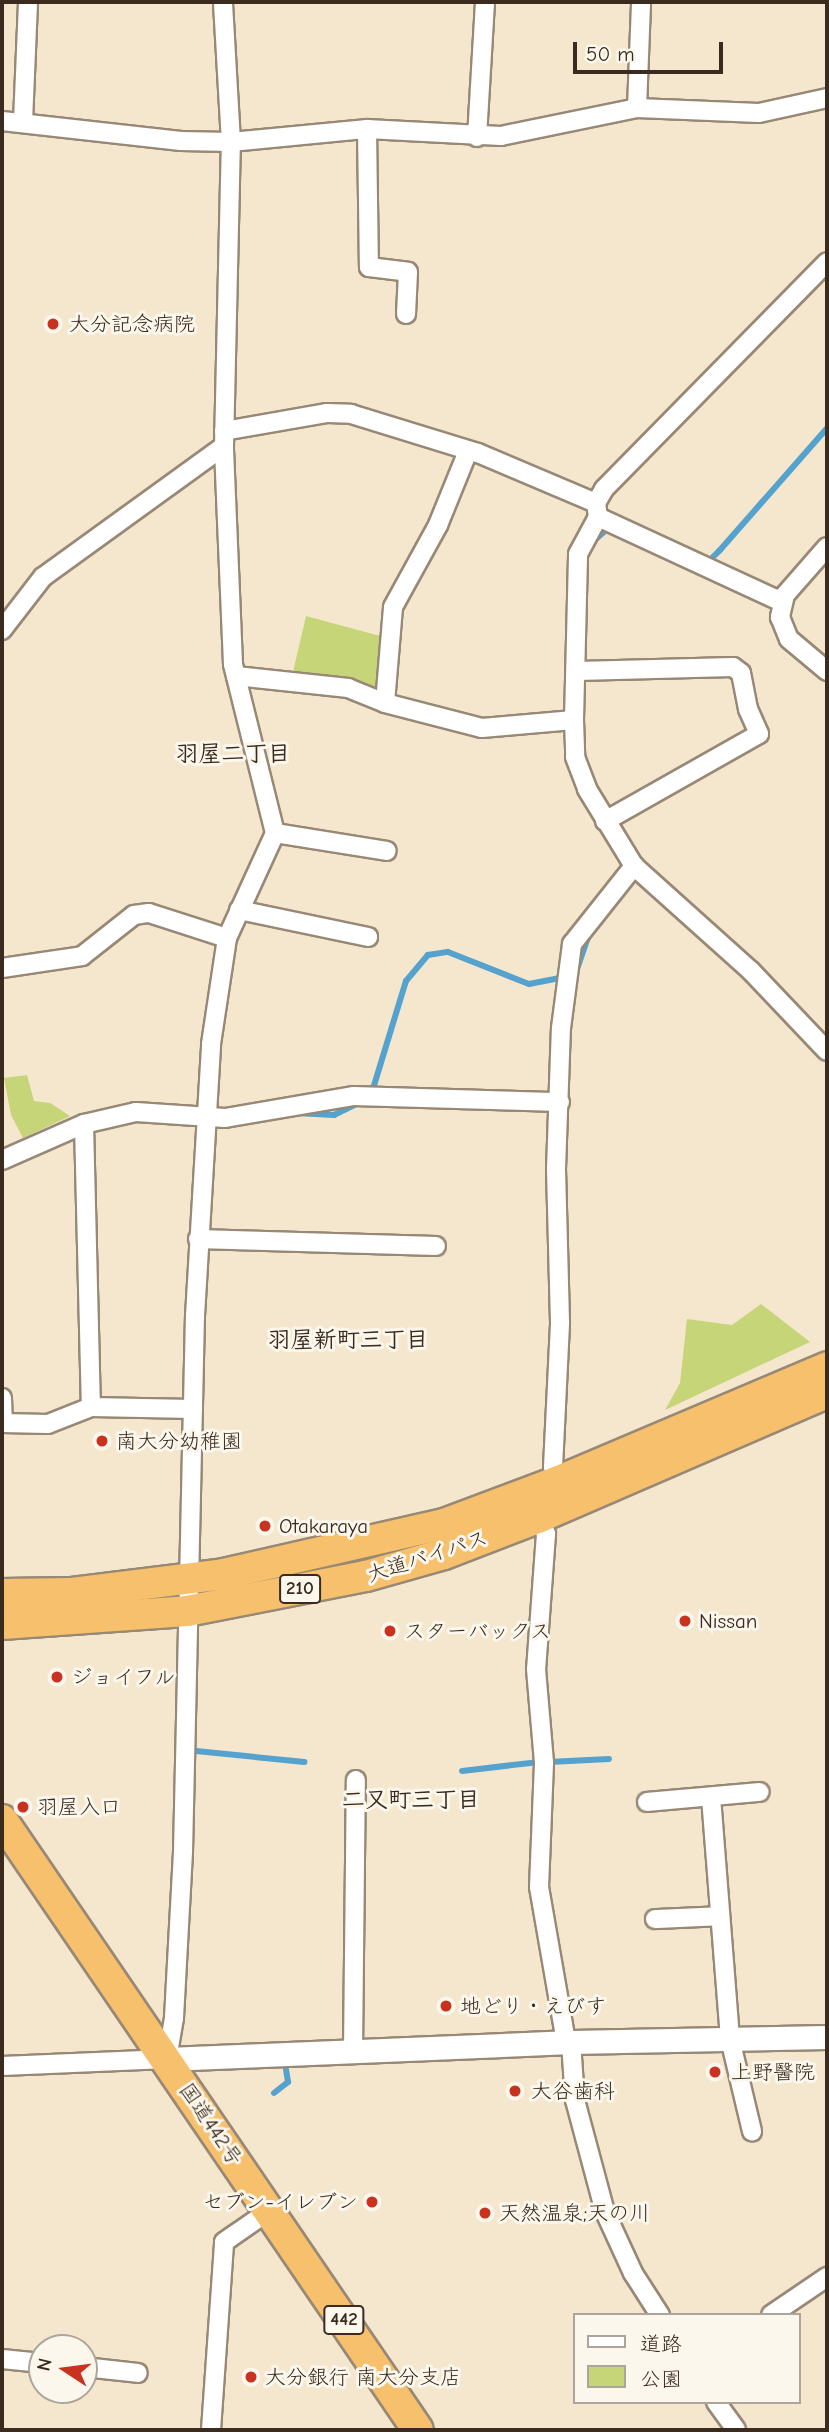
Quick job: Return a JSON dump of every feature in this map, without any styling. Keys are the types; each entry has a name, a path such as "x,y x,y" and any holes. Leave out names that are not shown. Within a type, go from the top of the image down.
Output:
{"highway":[{"name":"大道バイパス","path":"2,1624 187,1611 366,1576 443,1554 531,1507 559,1481 827,1367"},
{"name":"大道バイパス","path":"2,1594 72,1593 186,1580 346,1549 444,1524 585,1499 827,1393"},
{"name":"国道442号","path":"2,1820 418,2430"}],"street":[{"path":"23,122 28,2"},
{"path":"167,2059 174,2018 183,1852 186,1580 205,1116 227,938 275,833 236,676 228,589 224,438 231,142 223,2"},
{"path":"477,136 485,2"},
{"path":"637,108 641,2"},
{"path":"2,121 181,141 231,142 367,129 477,136 516,135 637,108 759,113 827,98"},
{"path":"367,129 369,267 408,272 406,314"},
{"path":"827,262 604,489 578,554 574,720 575,757 606,821 634,866 751,971 827,1051"},
{"path":"2,630 43,577 224,438 327,413 351,415 468,451 597,510 782,602"},
{"path":"385,703 393,607 438,525 468,451"},
{"path":"827,547 782,602 785,634 827,671"},
{"path":"576,671 733,667 741,673 748,709 759,734 606,821"},
{"path":"236,676 348,688 385,703 482,728 574,720"},
{"path":"275,833 387,851"},
{"path":"585,1499 559,1481 554,1467 560,1322 556,1169 561,1028 572,944 634,866"},
{"path":"239,910 368,937"},
{"path":"2,968 82,956 134,915 149,913 227,938"},
{"path":"2,1160 85,1124 136,1112 239,1116 354,1096 560,1102"},
{"path":"85,1124 92,1407"},
{"path":"198,1239 436,1246"},
{"path":"2,1398 3,1423 48,1424 92,1407 193,1409"},
{"path":"531,1507 546,1534 536,1670 544,1763 540,1886 569,2042 575,2100 605,2212 629,2265 659,2313"},
{"path":"353,2052 356,1780"},
{"path":"647,1802 761,1793"},
{"path":"711,1797 730,2039 752,2131"},
{"path":"654,1919 720,1916"},
{"path":"2,2066 569,2042 827,2037"},
{"path":"211,2430 224,2242 270,2210"},
{"path":"774,2313 827,2277"},
{"path":"2,2359 28,2362"},
{"path":"98,2368 138,2372"},
{"path":"717,2404 736,2430"}],"green space":[{"path":"306,616 380,636 381,694 293,672"},
{"path":"27,1075 34,1101 50,1103 70,1116 23,1138 11,1115 4,1078"},
{"path":"761,1304 810,1342 665,1410 680,1383 687,1319 732,1325"}],"waterway":[{"path":"703,559 711,559 720,550 827,428"},
{"path":"589,545 612,525"},
{"path":"576,972 588,938 582,938"},
{"path":"372,1092 406,981 428,955 448,952 529,984 566,977"},
{"path":"296,1113 334,1115 361,1102"},
{"path":"196,1751 304,1762"},
{"path":"549,1762 609,1759"},
{"path":"462,1771 539,1762"},
{"path":"274,2093 288,2082 286,2069"}],"place":[{"name":"大分記念病院","path":"53,324"},
{"name":"南大分幼稚園","path":"102,1441"},
{"name":"Otakaraya","path":"265,1526"},
{"name":"Nissan","path":"685,1621"},
{"name":"スターバックス","path":"390,1631"},
{"name":"ジョイフル","path":"57,1677"},
{"name":"羽屋入口","path":"23,1807"},
{"name":"地どり・えびす","path":"446,2006"},
{"name":"上野醫院","path":"715,2072"},
{"name":"大谷歯科","path":"515,2091"},
{"name":"セブン-イレブン","path":"372,2202"},
{"name":"天然温泉;天の川","path":"485,2213"},
{"name":"大分銀行 南大分支店","path":"251,2377"}],"district":[{"name":"羽屋二丁目","path":"233,754"},
{"name":"羽屋新町三丁目","path":"348,1340"},
{"name":"二又町三丁目","path":"411,1800"}]}
